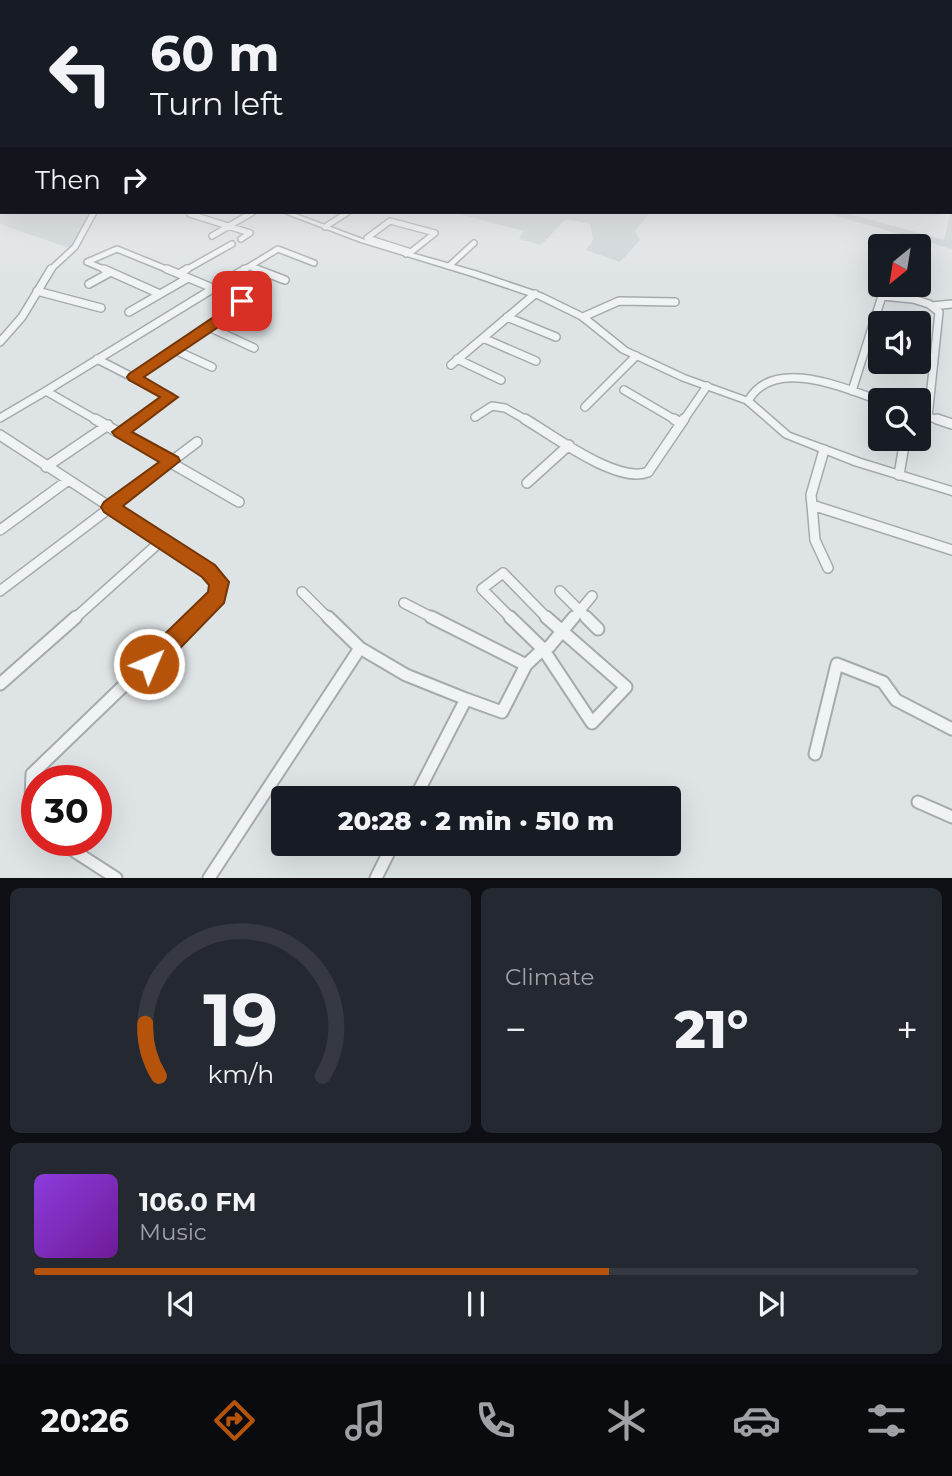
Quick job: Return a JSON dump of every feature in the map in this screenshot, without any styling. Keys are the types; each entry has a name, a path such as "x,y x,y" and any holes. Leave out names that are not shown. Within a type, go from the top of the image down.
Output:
{"street":[{"path":"0,342 22,317 50,270 75,247 93,214"},
{"path":"190,214 250,233 241,239"},
{"path":"212,236 250,214"},
{"path":"290,214 535,294 583,317 624,350 748,401 777,429 824,450 952,491"},
{"path":"325,227 345,214"},
{"path":"365,240 390,221 435,233 408,253"},
{"path":"449,266 474,243"},
{"path":"179,274 232,244"},
{"path":"134,377 243,304 239,299 214,288 117,249 87,262 160,294"},
{"path":"0,418 278,249 314,263"},
{"path":"250,267 285,280"},
{"path":"89,284 109,273"},
{"path":"129,312 188,278"},
{"path":"37,291 101,308"},
{"path":"501,380 454,362 535,294"},
{"path":"852,391 882,296 893,296 932,306 939,312 927,388"},
{"path":"583,317 619,301 675,302"},
{"path":"932,306 952,304"},
{"path":"240,306 257,313"},
{"path":"508,317 556,337"},
{"path":"209,327 254,348"},
{"path":"484,338 536,361"},
{"path":"175,350 212,367"},
{"path":"585,407 636,356"},
{"path":"97,359 171,397 120,432"},
{"path":"748,401 755,389 770,380 808,381 868,397"},
{"path":"475,417 488,408 498,406 617,472 639,476 648,472 707,386"},
{"path":"624,390 680,423"},
{"path":"46,391 172,461 239,502"},
{"path":"931,417 952,424"},
{"path":"47,467 108,425"},
{"path":"0,435 67,481 162,540 220,582 217,596 41,765"},
{"path":"0,591 197,442"},
{"path":"527,483 569,445"},
{"path":"824,450 810,495 815,540 828,568"},
{"path":"898,475 903,451"},
{"path":"1,527 67,481"},
{"path":"812,505 952,550"},
{"path":"0,684 162,540"},
{"path":"503,573 562,633 626,687 593,723 543,649 482,589 503,573"},
{"path":"560,591 598,629"},
{"path":"302,592 360,648 407,675 502,712 526,665 543,649 549,648 592,596"},
{"path":"404,603 526,665"},
{"path":"209,877 360,648"},
{"path":"815,754 837,664 883,682 896,700 952,729"},
{"path":"421,786 466,699"},
{"path":"918,802 952,817"},
{"path":"83,856 116,877"},
{"path":"376,877 387,856"}],"shaded area":[{"path":"0,214 89,214 72,249 0,224"},
{"path":"459,214 648,214 635,231 640,240 620,262 586,250 593,240 590,224 566,219 541,245 519,239 524,231"},
{"path":"829,214 850,214 922,234 899,234"},
{"path":"952,214 952,249 931,243 931,236 944,240"}],"route":[{"path":"149,664 217,596 220,582 208,571 110,507 172,461 120,432 171,397 134,377 243,304 242,301"}]}
